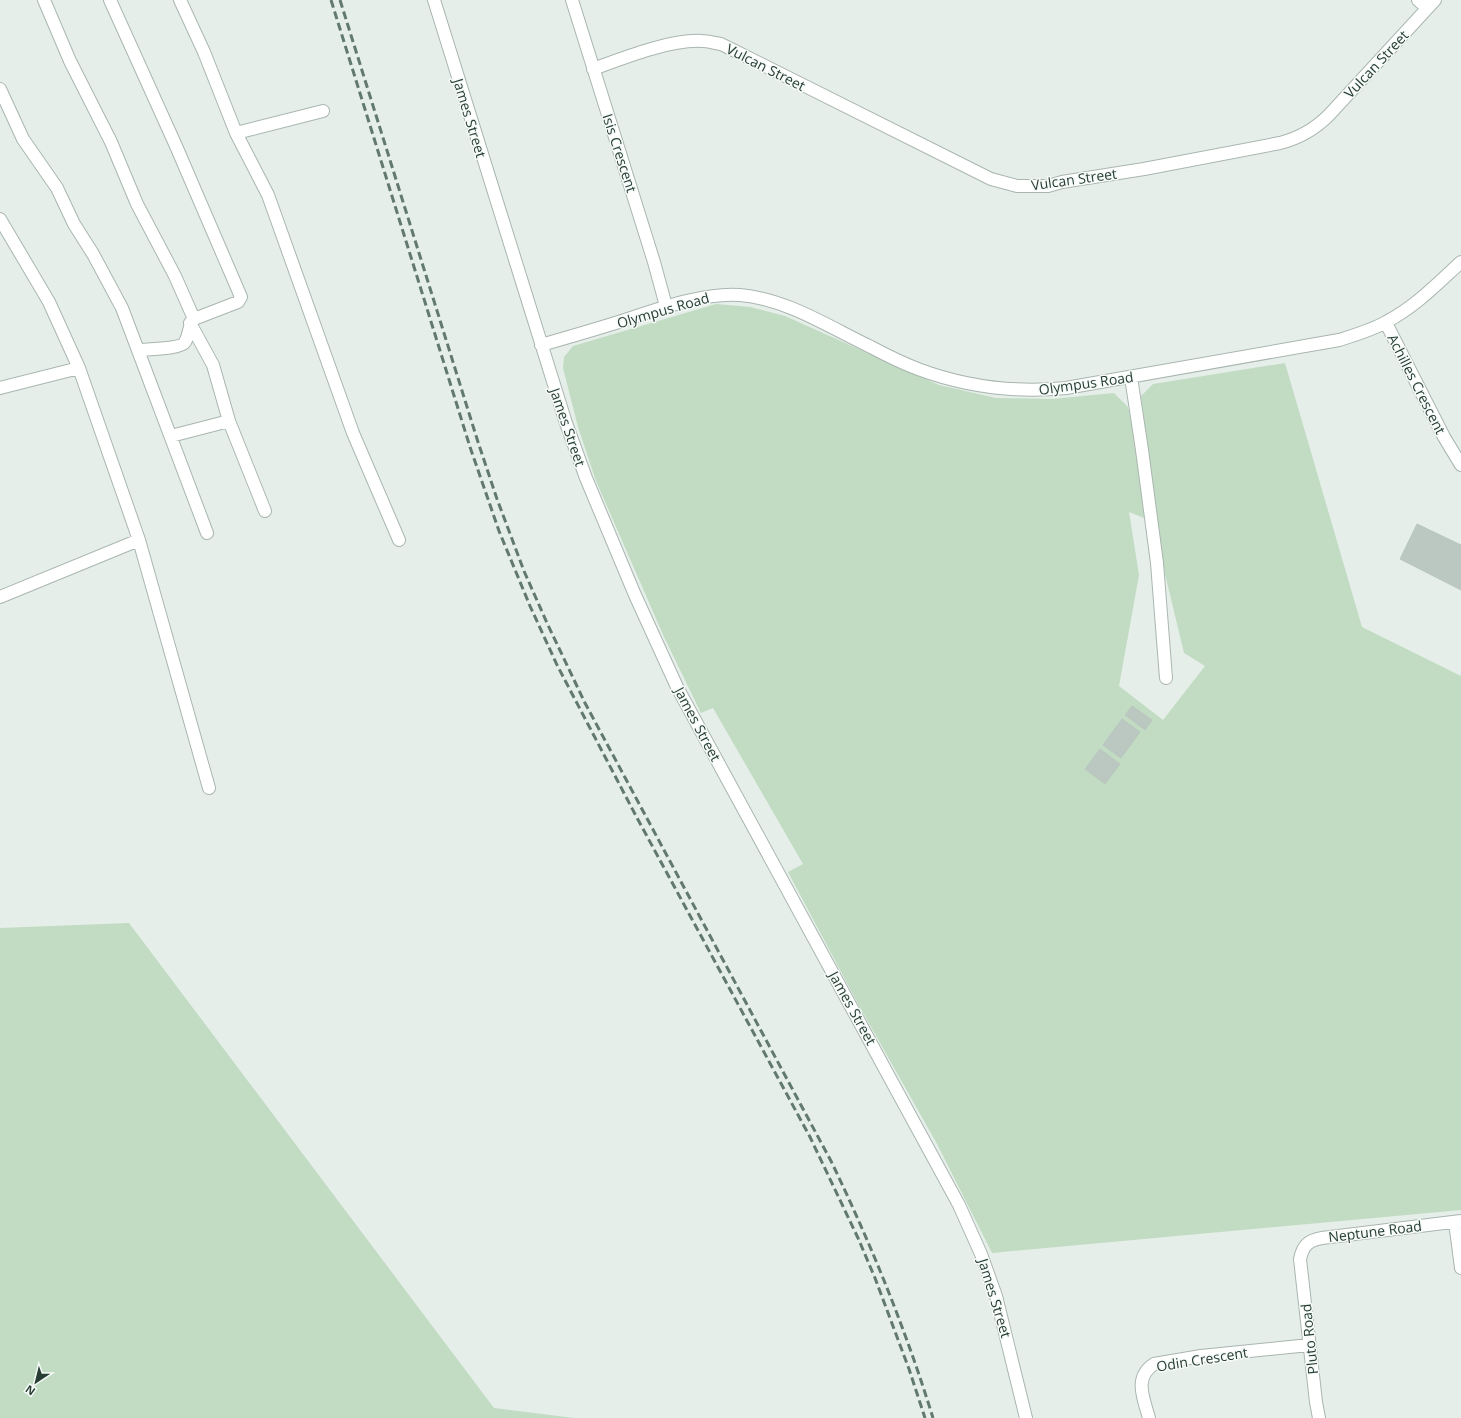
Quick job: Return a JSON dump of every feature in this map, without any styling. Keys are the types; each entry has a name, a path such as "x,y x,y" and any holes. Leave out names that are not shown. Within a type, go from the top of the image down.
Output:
{"street":[{"path":"44,0 70,61 111,142 137,204 175,276 192,321 213,365 229,421 265,511"},
{"path":"110,0 240,295 238,302 192,321"},
{"path":"180,0 204,52 236,133 268,196 353,433 399,540"},
{"name":"James Street","path":"434,0 566,423 586,478 635,596 677,687 959,1205 978,1247 996,1296 1026,1418"},
{"name":"Isis Crescent","path":"572,0 654,262 666,306"},
{"name":"Vulcan Street","path":"593,69 677,43 703,41 721,44 991,179 1016,186 1048,186 1062,182 1144,169 1280,143 1298,138 1317,126 1329,115 1427,3"},
{"path":"0,89 23,139 57,188 74,224 93,254 119,301 139,350 207,533"},
{"path":"236,133 323,111"},
{"path":"0,219 49,302 79,368 139,540 209,788"},
{"name":"Olympus Road","path":"541,345 624,321 666,306 716,295 739,295 785,305 917,368 949,379 1004,389 1040,390 1066,388 1340,340 1368,331 1386,323 1408,309 1461,262"},
{"path":"139,350 176,347 184,344 192,321"},
{"name":"Achilles Crescent","path":"1386,323 1444,437 1461,465"},
{"path":"0,388 79,368"},
{"path":"1131,377 1157,562 1166,678"},
{"path":"171,436 229,421"},
{"path":"0,597 139,540"},
{"path":"1458,1222 1461,1268"},
{"name":"Neptune Road","path":"1300,1259 1304,1246 1310,1241 1316,1239 1458,1222"},
{"name":"Pluto Road","path":"1300,1259 1309,1345 1319,1418"},
{"name":"Odin Crescent","path":"1149,1418 1141,1386 1144,1375 1154,1364 1201,1356 1309,1345"}],"green space":[{"path":"716,304 750,307 785,316 939,385 996,398 1052,399 1114,393 1128,407 1135,439 1144,518 1129,512 1139,575 1119,686 1163,720 1205,666 1184,653 1165,574 1141,396 1153,384 1285,363 1362,627 1461,676 1461,1210 992,1253 937,1144 857,1002 788,872 803,864 713,708 701,713 664,637 596,481 578,427 563,368 564,357 573,346"},
{"path":"129,923 494,1408 574,1418 0,1418 0,928"}],"building":[{"path":"1417,524 1461,545 1461,590 1400,559"},
{"path":"1132,706 1152,720 1145,730 1125,715"},
{"path":"1122,719 1140,732 1121,758 1103,745"},
{"path":"1100,749 1120,764 1105,784 1085,769"}],"railway":[{"path":"331,0 470,447 499,531 530,606 557,665 636,816 810,1137 858,1238 875,1278 909,1369 925,1418"},
{"path":"340,0 478,442 497,499 524,571 585,703 831,1161 887,1288 923,1385 933,1418"}]}
